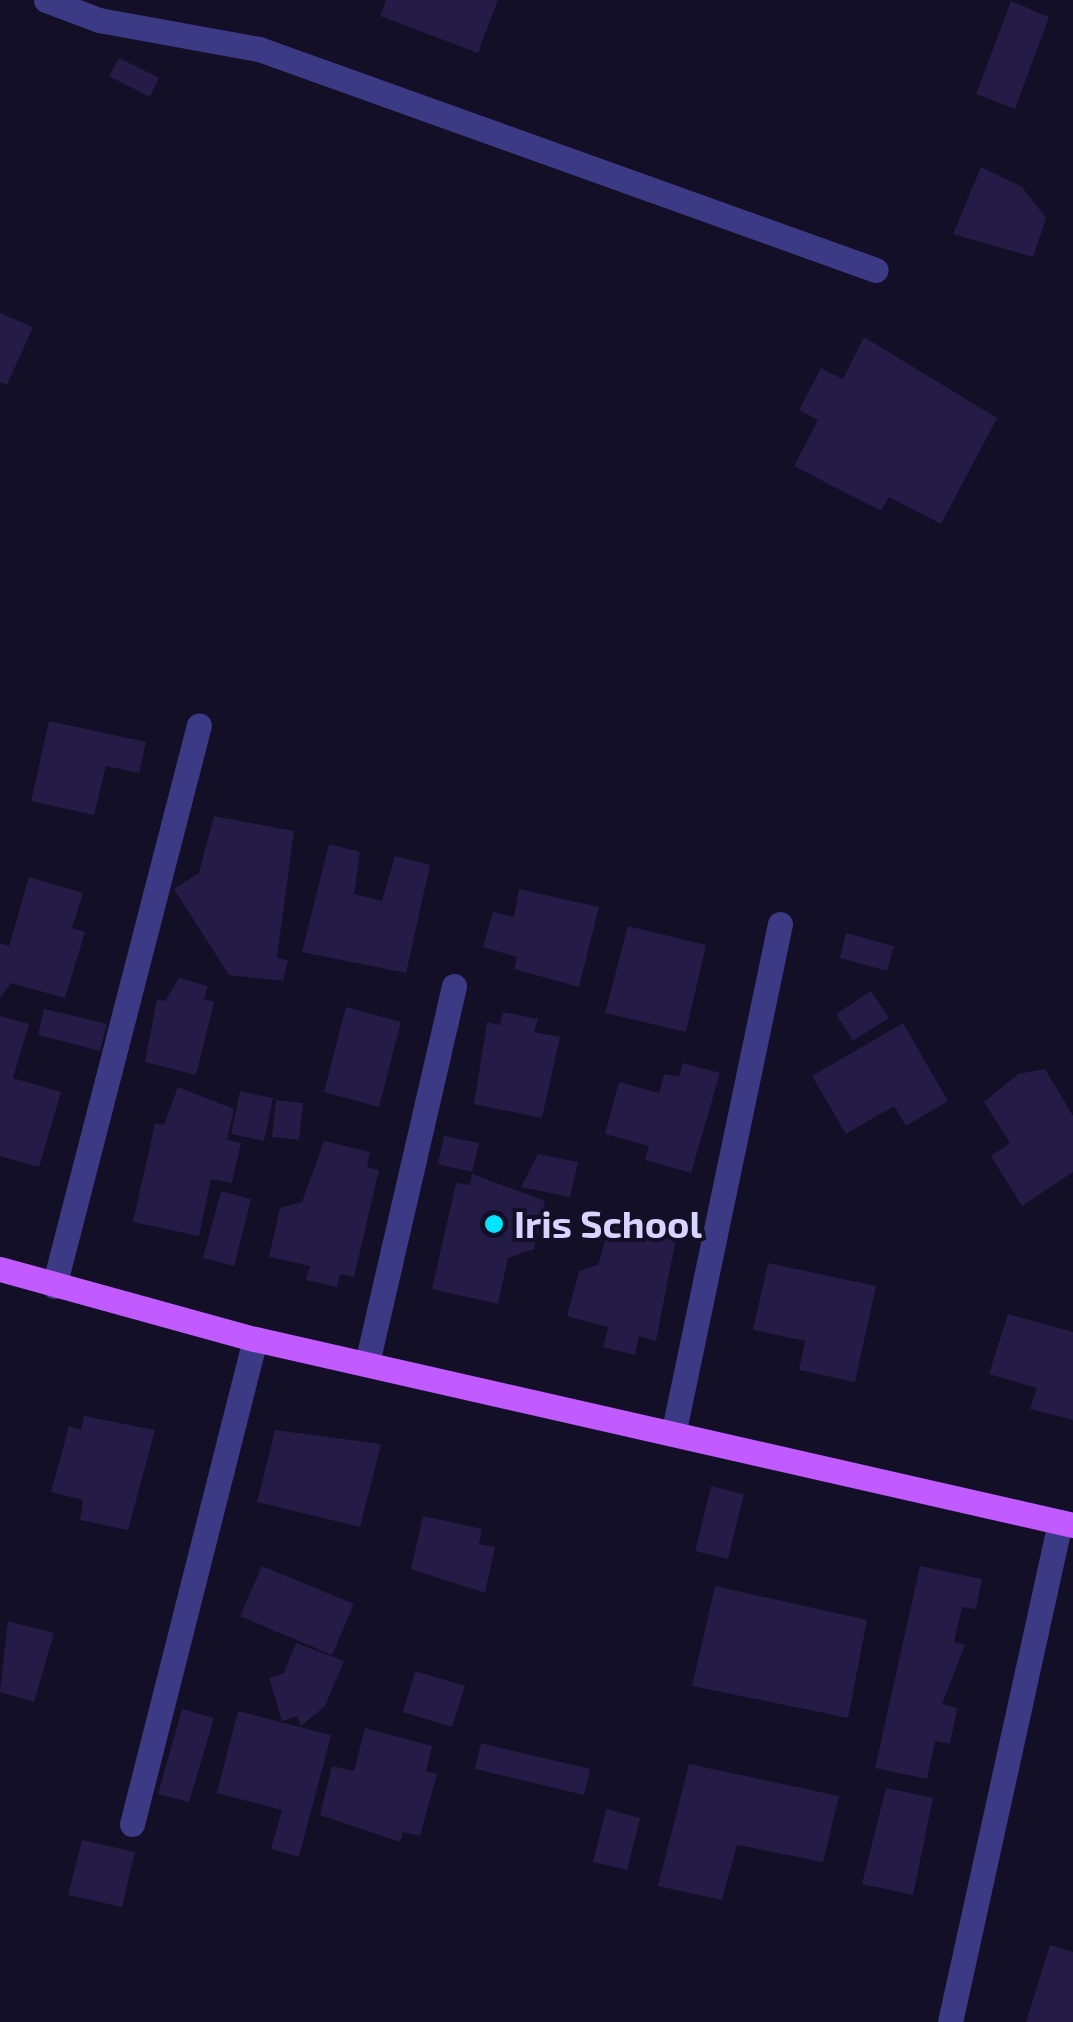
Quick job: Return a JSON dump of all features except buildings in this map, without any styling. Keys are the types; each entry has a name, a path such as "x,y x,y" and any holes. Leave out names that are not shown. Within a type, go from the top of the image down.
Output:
{"main road":[{"path":"0,1268 255,1339 674,1430 1066,1523"}],"street":[{"path":"46,0 99,20 259,49 876,270"},
{"path":"54,1286 198,725"},
{"path":"674,1430 780,924"},
{"path":"367,1363 454,986"},
{"path":"132,1824 255,1339"},
{"path":"950,2022 1066,1523"}],"place":[{"name":"Iris School","path":"494,1224"}]}
